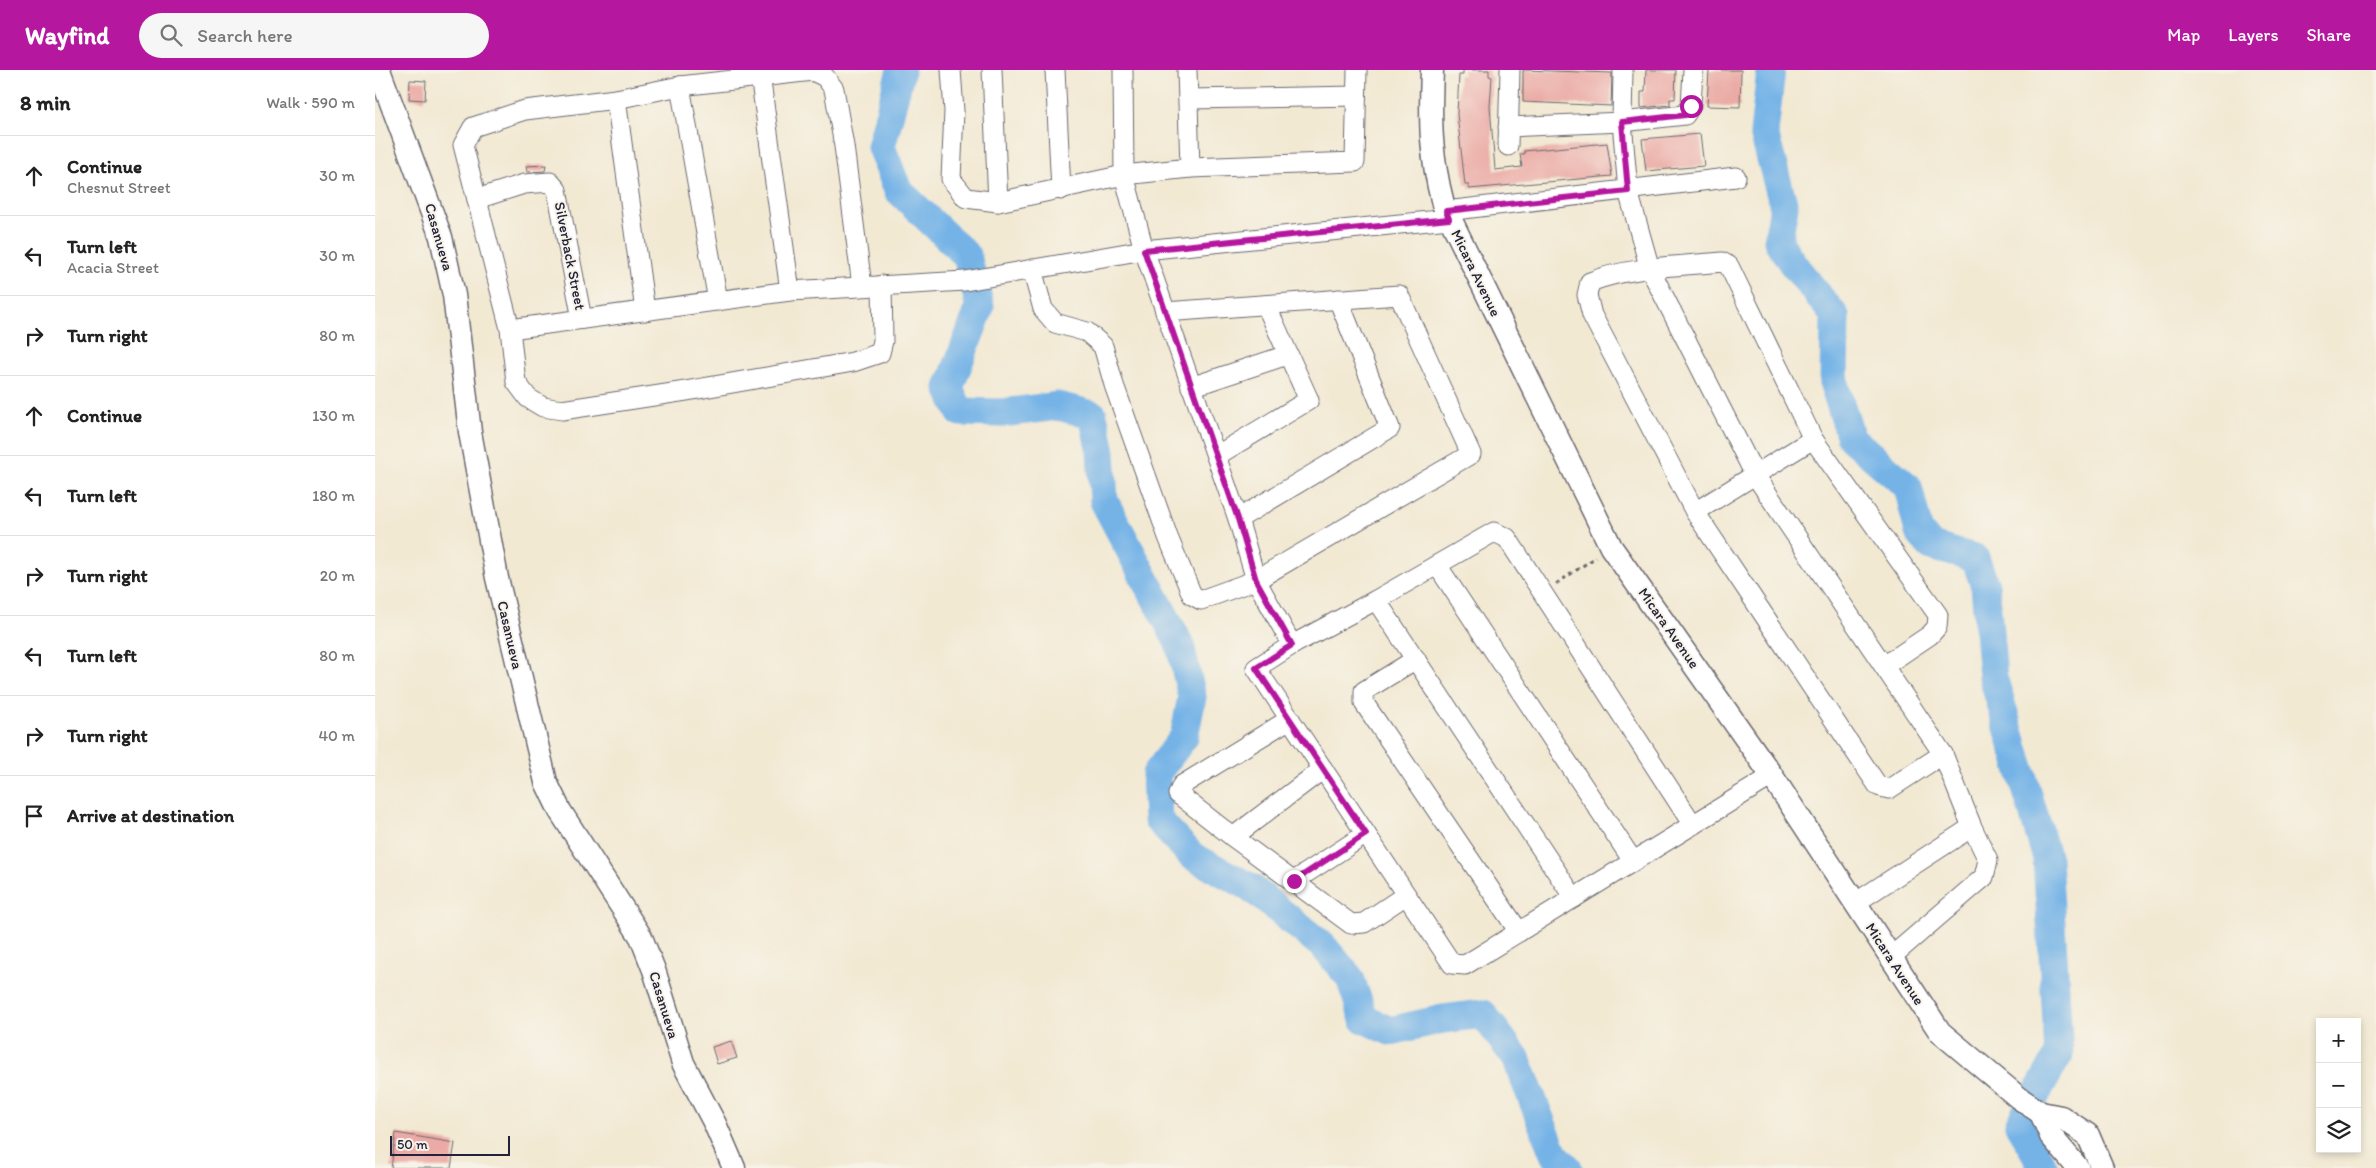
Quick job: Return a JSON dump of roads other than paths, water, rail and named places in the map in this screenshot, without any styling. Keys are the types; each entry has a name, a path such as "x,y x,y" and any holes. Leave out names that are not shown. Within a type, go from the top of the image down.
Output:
{"street":[{"name":"Casanueva","path":"379,70 441,237 454,295 470,432 495,568 546,782 559,811 641,937 654,970 683,1063 715,1124 734,1168"},
{"path":"951,70 955,111 951,179 966,198 998,202 1124,175 1190,168 1355,162 1357,70"},
{"path":"992,70 998,202"},
{"path":"1055,70 1061,190"},
{"path":"1123,70 1124,175 1144,250 1238,519 1256,580 1292,645"},
{"path":"1187,70 1190,168"},
{"name":"Micara Avenue","path":"1432,70 1430,132 1435,173 1448,215 1611,547 1773,776 1940,1032 2019,1098 2041,1113 2061,1118 2088,1135 2102,1168"},
{"path":"1508,146 1509,70"},
{"path":"1623,70 1622,122 1628,191 1650,269 1755,475 1943,754 1972,827 1988,860 1984,877 1891,957"},
{"path":"1508,126 1622,122 1685,115 1691,106 1693,70"},
{"path":"862,286 844,146 834,89 825,77 813,71 680,86 615,99 525,110 473,127 463,145 510,329 516,382 529,398 543,407 562,410 686,391 853,362 880,353 883,341 882,285"},
{"path":"760,76 791,291"},
{"path":"680,86 717,301"},
{"path":"1188,99 1356,96"},
{"path":"615,99 645,311"},
{"path":"510,329 791,291 972,279 1144,250 1448,215 1736,177"},
{"name":"Silverback Street","path":"477,200 524,184 550,182 557,190 582,319"},
{"path":"1885,666 1930,635 1937,627 1937,616 1813,439 1729,266 1722,262 1650,269 1596,279 1590,282 1587,295 1592,315 1695,512 1878,786 1889,789 1943,754"},
{"path":"1032,269 1043,309 1055,323 1087,332 1103,346 1114,385 1168,537 1192,595 1201,600 1212,598 1256,580 1471,454 1399,295 1165,312"},
{"path":"1238,519 1390,428 1338,299"},
{"path":"1216,456 1309,400 1266,305"},
{"path":"1191,387 1287,355"},
{"path":"1695,512 1813,439"},
{"path":"1693,825 1507,538 1499,533 1494,532 1376,600 1292,645 1256,668 1452,964 1465,965 1773,776"},
{"path":"1437,565 1633,861"},
{"path":"1376,600 1575,898"},
{"path":"1416,659 1364,691 1364,703 1519,932"},
{"path":"1290,719 1182,785 1178,794 1233,838 1351,924 1364,923 1406,895"},
{"path":"1233,838 1323,769"},
{"path":"1855,903 1972,827"},
{"path":"1294,881 1366,834"},
{"path":"2041,1113 2051,1136 2078,1168"}],"waterway":[{"path":"901,70 881,147 898,190 967,256 980,307 949,388 960,412 1002,413 1058,406 1093,415 1101,452 1104,501 1180,645 1192,697 1184,737 1156,774 1158,820 1192,856 1250,887 1323,946 1350,978 1364,1019 1390,1031 1443,1019 1483,1014 1516,1058 1554,1154 1568,1168"},
{"path":"1771,70 1764,133 1784,207 1778,241 1793,264 1835,316 1834,384 1851,438 1908,487 1919,532 1931,546 1975,558 1985,586 1993,677 2047,859 2059,1054 2019,1125 2044,1168"}]}
